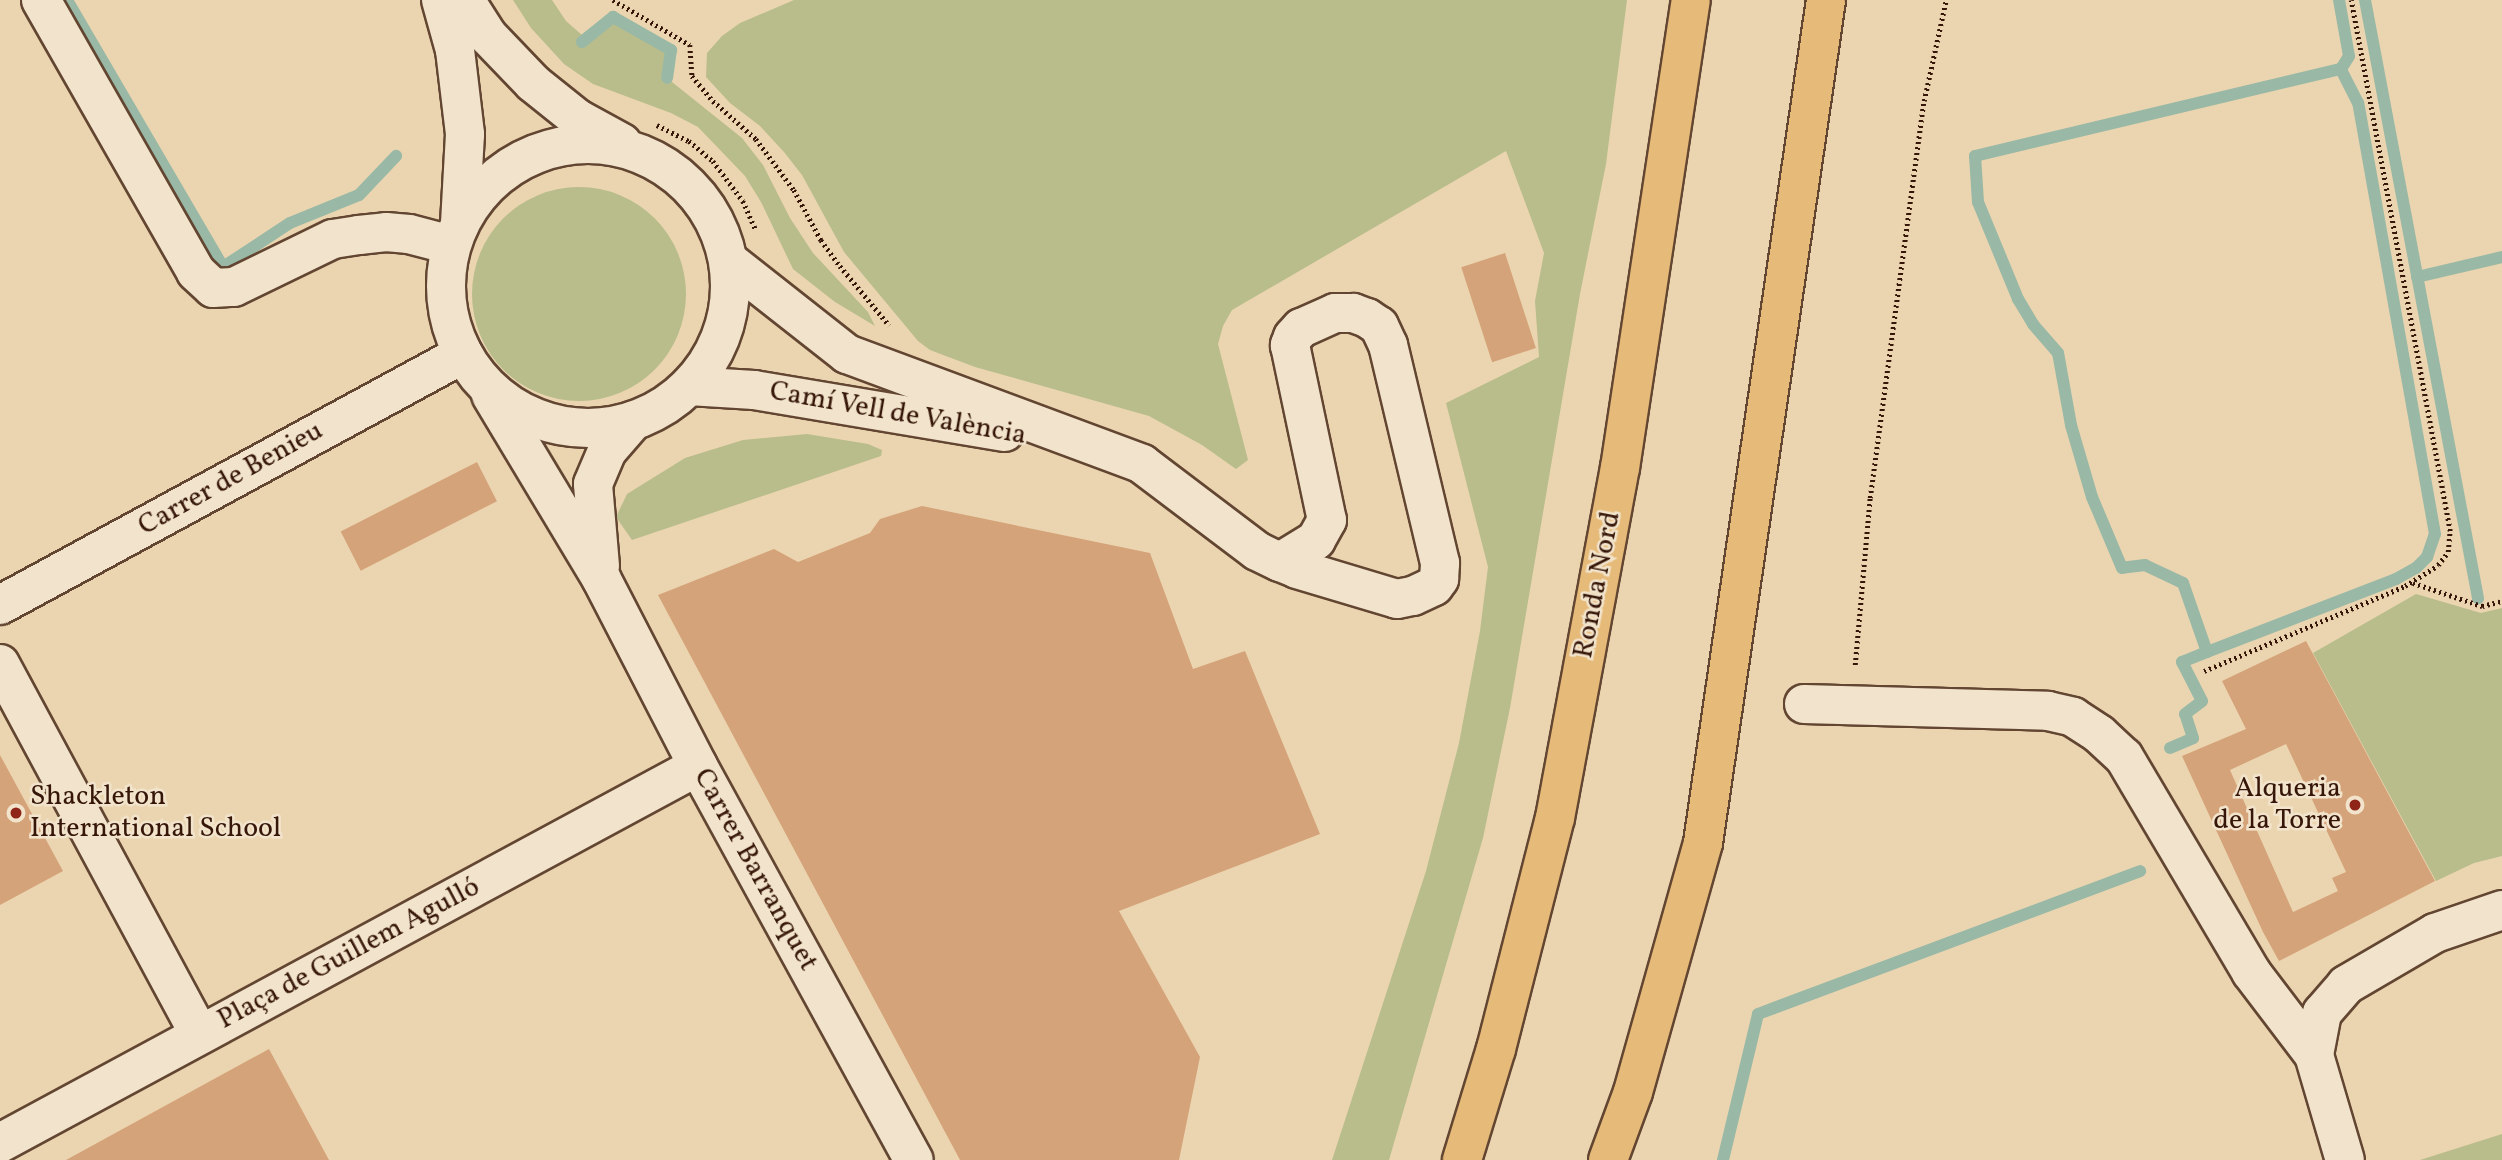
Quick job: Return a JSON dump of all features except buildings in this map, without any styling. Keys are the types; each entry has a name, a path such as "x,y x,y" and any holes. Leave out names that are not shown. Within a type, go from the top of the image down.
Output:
{"highway":[{"name":"Ronda Nord","path":"1462,1160 1496,1049 1555,818 1620,468 1691,0"},
{"path":"1608,1160 1633,1092 1703,843 1826,0"}],"street":[{"path":"41,0 197,272 213,288 234,287 333,239 386,232 456,234 484,188 517,162 556,146 647,138"},
{"name":"Carrer Barranquet","path":"441,0 455,50 465,134 456,234 446,294 449,319 473,369 601,578 698,766 914,1160"},
{"path":"465,0 488,36 533,83 578,118 647,138 713,215 730,262 730,307 716,350 689,387 663,407 633,421 592,428 551,424 513,407 473,369"},
{"name":"Camí Vell de València","path":"730,262 847,354 963,399 1106,448 1142,464 1257,551 1280,562 1358,589 1397,598 1413,596 1434,586 1440,579 1440,564 1388,345 1379,326 1353,313 1335,313 1301,328 1290,345 1328,520 1316,540 1280,562"},
{"name":"Carrer de Benieu","path":"0,605 473,369"},
{"name":"Camí Vell de València","path":"689,387 754,390 1106,448"},
{"path":"601,578 593,484 607,451 633,421"},
{"path":"0,664 199,1034"},
{"path":"1804,704 2048,711 2073,717 2099,734 2124,757 2251,972 2314,1055 2346,1160"},
{"name":"Plaça de Guillem Agulló","path":"0,1143 698,766"},
{"path":"2314,1055 2322,1013 2346,985 2435,933 2502,910"}],"path":[{"path":"613,0 690,45 692,76 713,101 756,139 794,190 821,240 840,267 891,327"},
{"path":"1852,704 1870,498 1924,101 1946,0"},
{"path":"2204,671 2412,583 2438,565 2448,552 2450,531 2351,0"},
{"path":"647,138 689,141 713,161 743,201 758,237"},
{"path":"2412,583 2482,606 2502,601"}],"green space":[{"path":"513,0 552,0 566,21 582,35 613,17 671,50 667,78 742,138 763,165 790,218 813,253 868,312 875,326 835,302 793,269 761,202 745,176 698,127 671,113 593,84 564,64 531,28"},
{"path":"794,0 1627,0 1606,164 1580,294 1510,708 1483,838 1389,1160 1332,1160 1426,871 1459,743 1480,631 1488,567 1446,403 1539,357 1535,301 1544,253 1506,151 1232,310 1223,326 1218,344 1248,460 1236,469 1202,445 1149,416 975,367 930,350 918,341 844,252 802,175 784,152 760,126 730,103 706,77 707,53 722,36 740,23"},
{"path":"579,187 620,195 655,218 678,253 686,294 678,335 655,370 620,393 579,401 538,393 503,370 480,335 472,294 480,253 503,218 538,195"},
{"path":"807,434 868,444 882,450 881,456 632,540 616,517 627,494 685,458 743,440"},
{"path":"2416,594 2481,613 2502,608 2502,856 2474,863 2436,881 2313,653"},
{"path":"2502,1134 2502,1160 2420,1160"}],"waterway":[{"path":"67,0 223,267 290,223 359,195 396,156"},
{"path":"2170,748 2193,738 2185,714 2202,701 2182,662 2207,652 2183,583 2145,565 2122,568 2092,497 2071,425 2058,353 2033,324 2018,299 1978,202 1975,156 2341,69 2349,56 2339,0"},
{"path":"2365,0 2478,598"},
{"path":"582,42 613,17 671,50 667,78"},
{"path":"2207,652 2396,579 2416,568 2427,557 2435,534 2358,103 2341,69"},
{"path":"2417,277 2502,257"},
{"path":"1723,1160 1758,1014 2140,871"}],"place":[{"name":"Alqueria de la Torre","path":"2355,805"},
{"name":"Shackleton International School","path":"16,813"}]}
